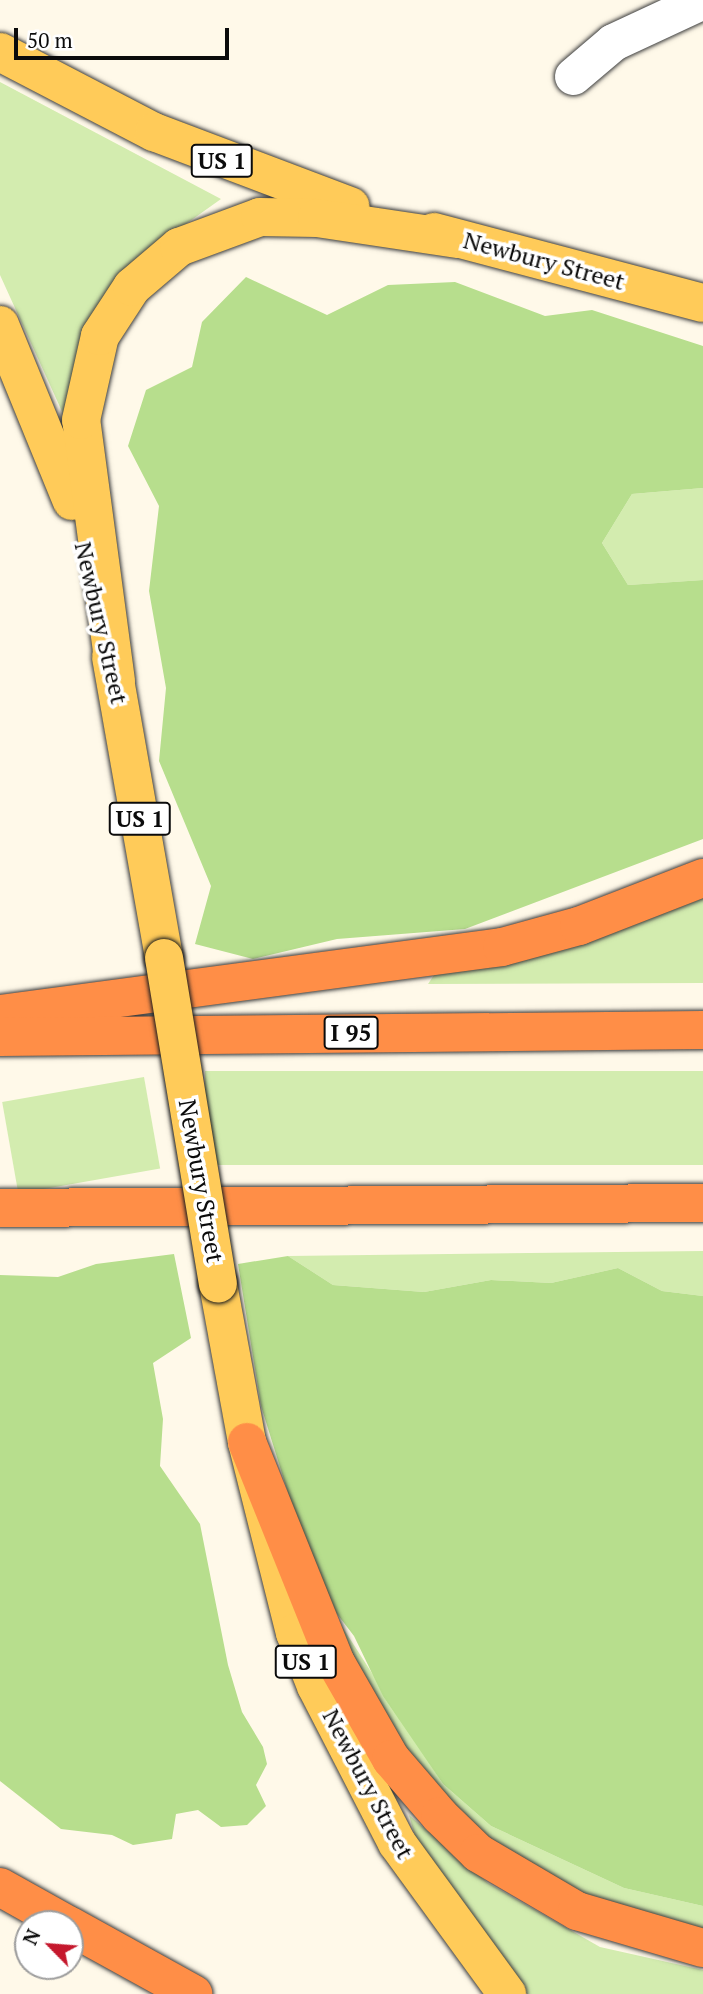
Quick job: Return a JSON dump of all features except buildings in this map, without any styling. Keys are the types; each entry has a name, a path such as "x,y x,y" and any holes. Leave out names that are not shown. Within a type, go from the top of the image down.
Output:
{"highway":[{"path":"0,1014 502,947 579,926 703,878"},
{"name":"I 95","path":"0,1037 703,1030"},
{"path":"0,1208 703,1203"},
{"path":"247,1442 336,1663 391,1759 440,1816 478,1853 577,1911 703,1948"},
{"path":"0,1887 41,1910"},
{"path":"84,1934 193,1994"}],"main road":[{"name":"Newbury Street","path":"0,51 207,155 457,239 703,303"},
{"path":"116,681 81,420 100,336 132,286 196,238 260,217 317,218 457,239"},
{"name":"Newbury Street","path":"0,325 73,505 116,681 247,1442 295,1633 316,1686 397,1843 507,1994"}],"street":[{"path":"573,76 612,42 703,0"}],"green space":[{"path":"0,82 221,199 131,263 77,353 65,418 0,275"},
{"path":"246,277 327,315 388,285 455,282 545,316 592,310 703,346 703,488 632,494 602,543 628,585 703,580 703,839 465,929 337,939 253,959 195,944 211,886 159,761 166,688 149,591 159,506 128,446 146,390 192,367 202,322"},
{"path":"703,488 703,580 628,585 602,543 632,494"},
{"path":"703,894 703,983 428,984 434,975"},
{"path":"205,1071 703,1071 703,1165 205,1165"},
{"path":"144,1077 160,1169 18,1194 2,1102"},
{"path":"703,1251 703,1296 662,1291 618,1268 551,1283 491,1280 424,1292 333,1285 288,1256"},
{"path":"174,1254 191,1338 153,1363 163,1419 160,1466 200,1524 228,1665 242,1712 263,1747 267,1764 256,1785 266,1806 247,1825 221,1827 198,1810 176,1814 172,1839 133,1845 112,1835 61,1829 0,1781 0,1275 58,1277 96,1264"},
{"path":"288,1256 333,1285 424,1292 491,1280 551,1283 618,1268 662,1291 703,1296 703,1906 624,1888 491,1826 443,1784 383,1696 354,1636 318,1589 261,1406 238,1264"},
{"path":"318,1589 443,1784 491,1826 624,1888 703,1906 703,1937 629,1919 488,1839 412,1766"},
{"path":"409,1815 488,1883 600,1947 703,1970 703,1994 527,1994 417,1843"}]}
